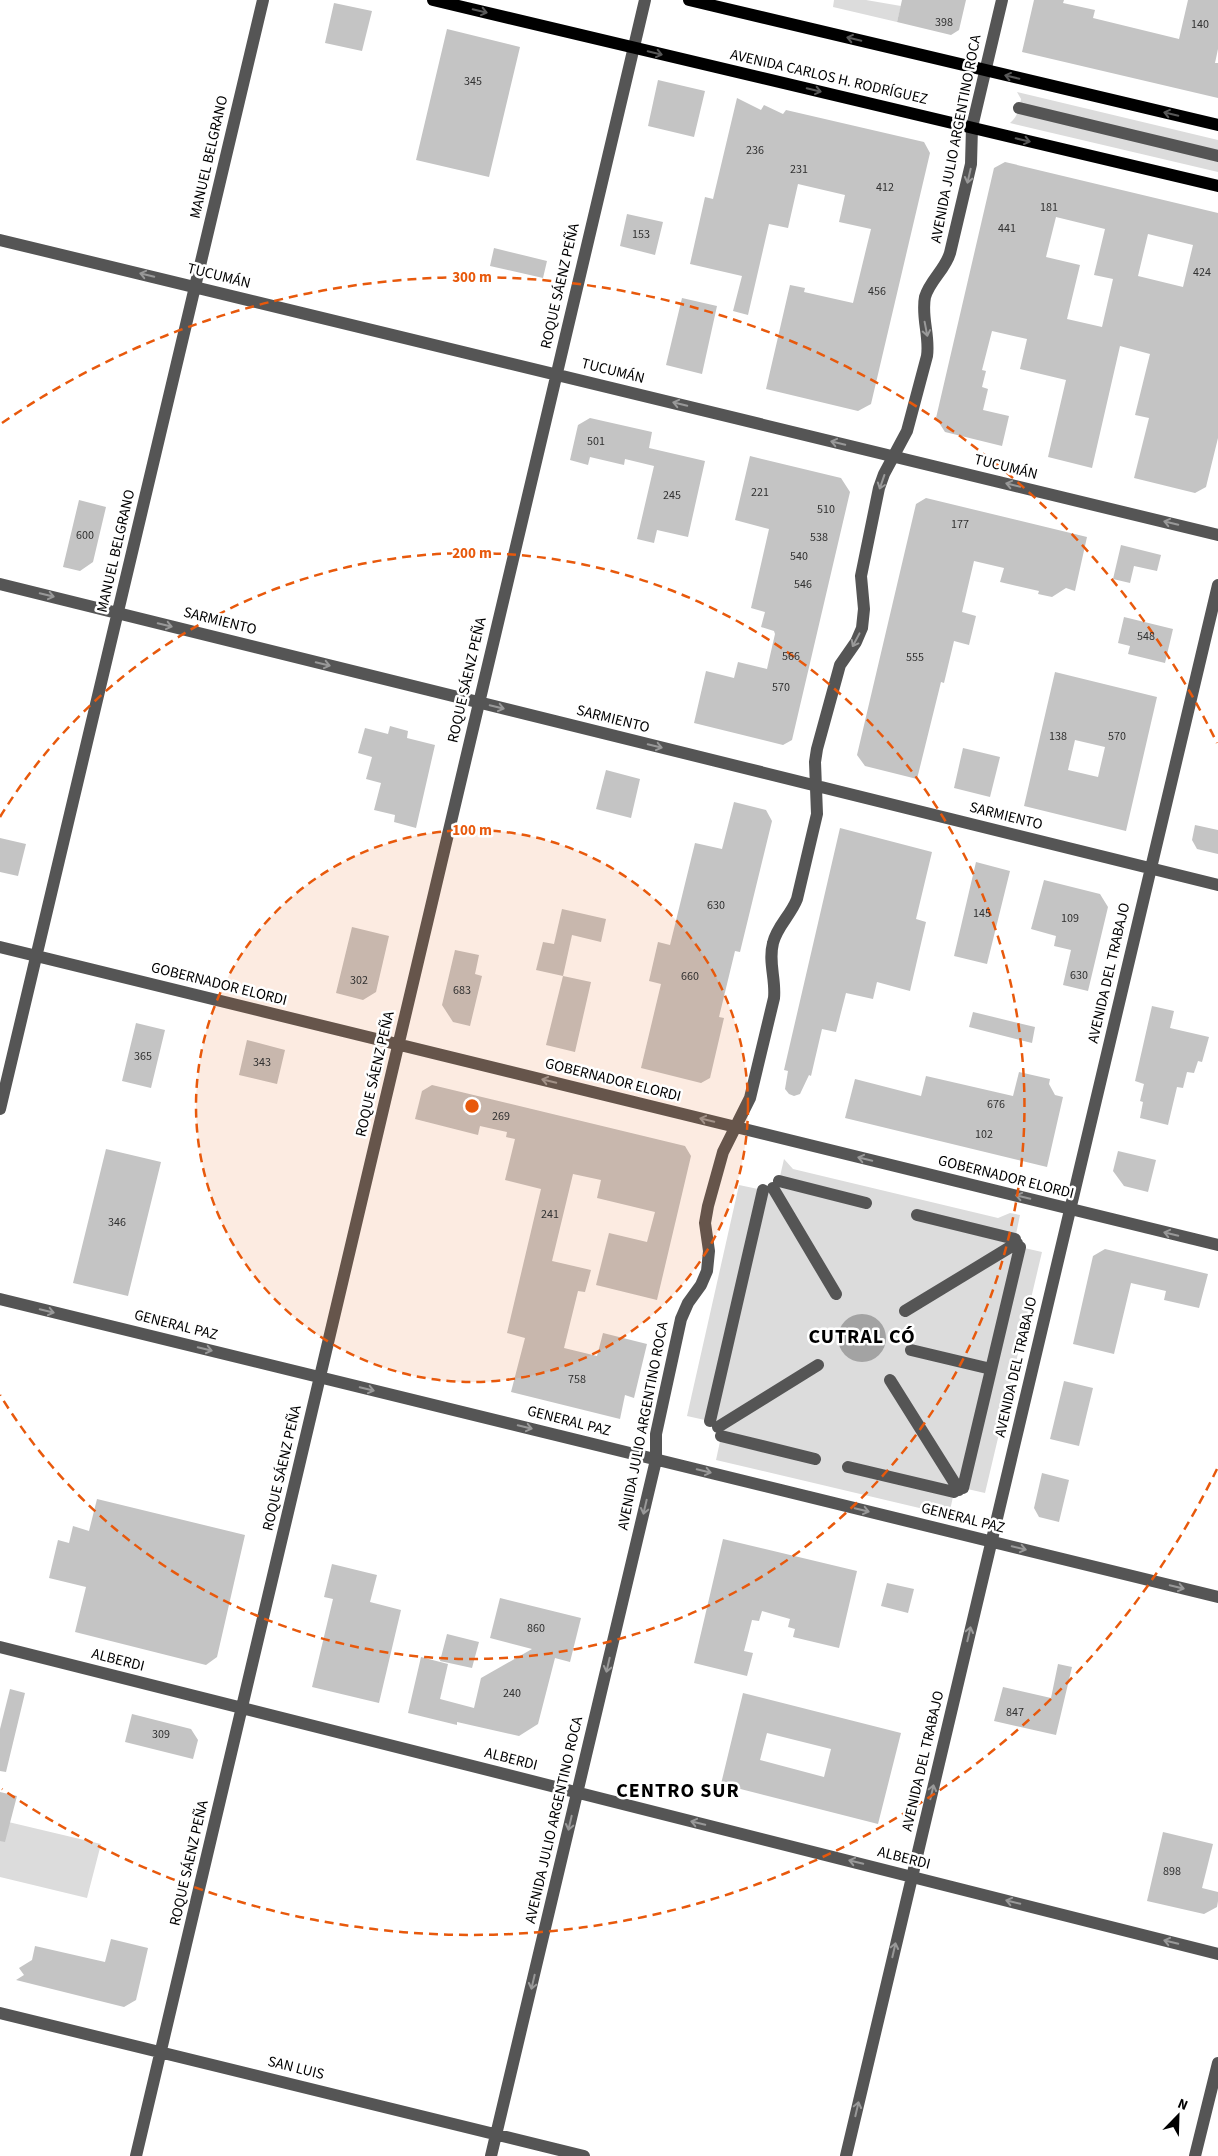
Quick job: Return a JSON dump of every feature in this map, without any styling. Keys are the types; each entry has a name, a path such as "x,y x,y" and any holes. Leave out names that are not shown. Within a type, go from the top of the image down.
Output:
{"main road":[{"name":"AVENIDA CARLOS H. RODRÍGUEZ","path":"433,0 1218,186"},
{"path":"689,0 1218,125"}],"street":[{"name":"MANUEL BELGRANO","path":"0,1109 263,0"},
{"name":"ROQUE SÁENZ PEÑA","path":"136,2156 644,0"},
{"name":"AVENIDA JULIO ARGENTINO ROCA","path":"491,2156 656,1460 656,1434 681,1319 688,1303 703,1280 708,1266 709,1251 705,1228 708,1206 722,1152 750,1096 773,1003 772,944 778,930 792,911 799,890 817,814 815,762 817,748 842,660 856,642 863,623 864,609 860,585 862,568 880,485 909,427 927,356 929,344 924,314 926,297 931,283 949,258 971,164 972,127 1002,0"},
{"path":"1019,108 1218,156"},
{"name":"TUCUMÁN","path":"0,240 1218,534"},
{"name":"SARMIENTO","path":"0,584 1218,885"},
{"name":"AVENIDA DEL TRABAJO","path":"846,2156 1218,586"},
{"name":"GOBERNADOR ELORDI","path":"0,947 1218,1245"},
{"path":"772,1187 866,1203"},
{"path":"772,1187 836,1294"},
{"path":"716,1428 772,1187"},
{"path":"917,1215 1017,1243"},
{"path":"905,1311 1017,1243"},
{"path":"959,1490 991,1369 1017,1243"},
{"name":"GENERAL PAZ","path":"0,1299 1218,1597"},
{"path":"911,1350 991,1369"},
{"path":"716,1428 818,1365"},
{"path":"890,1380 959,1490"},
{"path":"716,1428 815,1459"},
{"path":"848,1467 959,1490"},
{"name":"ALBERDI","path":"0,1647 1218,1954"},
{"name":"SAN LUIS","path":"0,2013 584,2156"},
{"path":"1195,2156 1218,2063"}],"shaded area":[{"path":"834,0 866,0 901,6 897,22 833,7"},
{"path":"1017,92 1218,140 1218,172 1010,123 1020,106 1021,99"},
{"path":"784,1159 793,1169 998,1218 1010,1213 1020,1215 1015,1239 1020,1247 1042,1252 985,1493 963,1488 954,1492 949,1515 716,1460 722,1432 714,1422 687,1416 739,1185 767,1191 778,1185"},
{"path":"862,1314 871,1316 879,1321 884,1329 886,1338 884,1347 879,1355 871,1360 862,1362 853,1360 845,1355 840,1347 838,1338 840,1329 845,1321 853,1316"},
{"path":"0,1820 101,1844 87,1898 0,1877"}],"building":[{"path":"902,0 966,0 959,30 951,35 897,22"},
{"path":"1034,0 1064,0 1063,3 1095,10 1093,18 1179,39 1188,0 1218,0 1218,49 1215,63 1218,63 1218,98 1022,52"},
{"path":"334,3 372,11 362,51 325,43"},
{"path":"447,29 520,47 489,177 416,160"},
{"path":"658,80 705,91 694,137 648,126"},
{"path":"737,98 761,110 764,105 783,114 786,110 924,142 930,153 871,404 858,411 766,389 790,285 805,288 804,292 853,303 871,229 839,222 845,195 798,184 788,228 769,224 748,315 733,311 742,276 690,264 705,197 713,199"},
{"path":"1005,162 1218,213 1218,438 1206,487 1195,493 1134,478 1149,418 1135,415 1150,354 1120,346 1092,468 1048,457 1066,380 1020,369 1027,339 992,331 982,370 986,371 982,387 988,389 983,410 1009,416 1002,446 945,432 936,418 994,168","holes":["1056,217 1105,229 1094,275 1113,279 1102,327 1067,319 1080,265 1046,257","1148,234 1193,245 1183,287 1138,276"]},
{"path":"627,214 663,222 655,255 620,246"},
{"path":"494,248 547,261 543,278 490,266"},
{"path":"682,298 717,306 702,374 666,365"},
{"path":"590,418 652,432 649,448 705,461 688,537 657,530 654,543 637,539 654,466 625,459 624,465 590,457 588,465 570,460 578,425"},
{"path":"750,456 841,478 850,492 792,740 783,745 694,723 706,671 734,678 738,662 767,669 775,634 774,631 761,627 765,612 751,608 769,529 735,520"},
{"path":"926,498 1087,537 1075,591 1066,588 1052,597 1038,594 1039,591 1000,582 1004,568 974,561 962,612 976,616 969,645 954,641 944,683 941,682 917,779 865,766 857,755 916,504"},
{"path":"79,500 106,507 93,562 80,571 63,567"},
{"path":"1121,545 1161,555 1157,571 1134,566 1130,583 1113,579"},
{"path":"1124,617 1173,629 1165,663 1128,654 1130,646 1118,643"},
{"path":"1055,672 1157,697 1126,831 1024,806","holes":["1075,740 1105,747 1098,777 1068,770"]},
{"path":"390,726 408,731 407,738 435,745 416,828 394,822 395,815 374,810 381,783 366,779 372,757 358,753 365,728 388,734"},
{"path":"963,748 1000,757 990,797 954,788"},
{"path":"606,770 640,779 631,818 596,809"},
{"path":"734,802 766,810 772,821 740,952 735,951 719,1017 724,1018 710,1078 701,1083 641,1068 661,984 649,981 658,942 670,945 695,843 722,849"},
{"path":"1195,825 1218,830 1218,854 1197,849 1192,840"},
{"path":"840,828 932,852 916,919 926,922 910,991 877,982 873,999 846,993 836,1032 822,1029 811,1076 809,1075 800,1094 794,1096 785,1089 788,1071 784,1070"},
{"path":"0,838 26,844 18,876 0,872"},
{"path":"976,862 1010,871 987,964 954,956"},
{"path":"1044,880 1100,894 1108,907 1088,991 1063,985 1071,950 1054,946 1056,936 1031,929"},
{"path":"562,909 606,919 601,942 572,935 563,976 536,970 543,942 554,944"},
{"path":"352,927 389,936 376,992 363,1000 336,993"},
{"path":"455,950 479,955 475,974 482,976 470,1026 453,1022 442,1005"},
{"path":"563,976 591,982 575,1052 546,1045"},
{"path":"1152,1006 1174,1011 1170,1028 1209,1037 1202,1062 1198,1061 1194,1073 1187,1072 1183,1088 1177,1087 1168,1125 1140,1118 1143,1102 1140,1101 1144,1084 1135,1081"},
{"path":"973,1012 1035,1027 1032,1043 969,1027"},
{"path":"136,1023 165,1030 151,1088 122,1081"},
{"path":"247,1040 285,1050 277,1084 239,1075"},
{"path":"1019,1072 1050,1079 1049,1084 1055,1095 1063,1097 1047,1167 845,1118 855,1079 921,1096 926,1076 1013,1096"},
{"path":"432,1085 685,1146 691,1156 657,1300 596,1285 609,1233 647,1242 655,1212 597,1198 601,1180 573,1174 552,1261 591,1270 585,1292 578,1291 564,1348 597,1356 603,1333 647,1344 634,1398 625,1395 620,1419 511,1392 525,1338 507,1333 541,1189 505,1180 515,1139 506,1137 507,1132 480,1126 478,1135 415,1119 422,1091"},
{"path":"106,1149 161,1162 128,1296 73,1283"},
{"path":"1118,1151 1156,1160 1148,1192 1124,1186 1113,1171"},
{"path":"1105,1249 1208,1274 1199,1308 1164,1300 1166,1291 1131,1283 1114,1354 1073,1344 1093,1256"},
{"path":"1064,1381 1093,1388 1079,1446 1050,1439"},
{"path":"1042,1473 1069,1480 1059,1522 1039,1517 1034,1508"},
{"path":"97,1499 245,1535 217,1657 206,1665 75,1632 86,1587 49,1578 58,1540 69,1543 73,1526 89,1531"},
{"path":"723,1539 857,1571 839,1648 793,1637 795,1629 788,1627 790,1619 762,1611 759,1621 752,1620 744,1651 753,1653 747,1676 694,1663"},
{"path":"332,1564 377,1575 370,1602 401,1610 379,1703 312,1687 333,1599 324,1597"},
{"path":"887,1583 914,1589 908,1613 881,1606"},
{"path":"500,1598 581,1618 570,1662 555,1658 538,1724 519,1736 457,1722 457,1725 408,1713 421,1657 448,1664 440,1699 474,1708 481,1678 532,1649 490,1638"},
{"path":"447,1634 479,1642 472,1668 440,1661"},
{"path":"1058,1664 1072,1667 1056,1735 994,1721 1003,1687 1051,1698"},
{"path":"10,1689 25,1693 6,1772 0,1771 0,1729"},
{"path":"743,1693 901,1733 878,1824 721,1784","holes":["767,1733 831,1749 824,1777 760,1760"]},
{"path":"132,1714 191,1729 198,1740 193,1759 125,1742"},
{"path":"0,1792 17,1796 5,1842 0,1841"},
{"path":"1163,1832 1213,1844 1202,1888 1218,1892 1217,1907 1204,1914 1147,1901"},
{"path":"111,1939 148,1948 136,2000 124,2007 16,1980 24,1975 19,1968 32,1960 35,1946 105,1962"}],"district":[{"name":"CUTRAL CÓ","path":"862,1337"},
{"name":"CENTRO SUR","path":"678,1791"}]}
